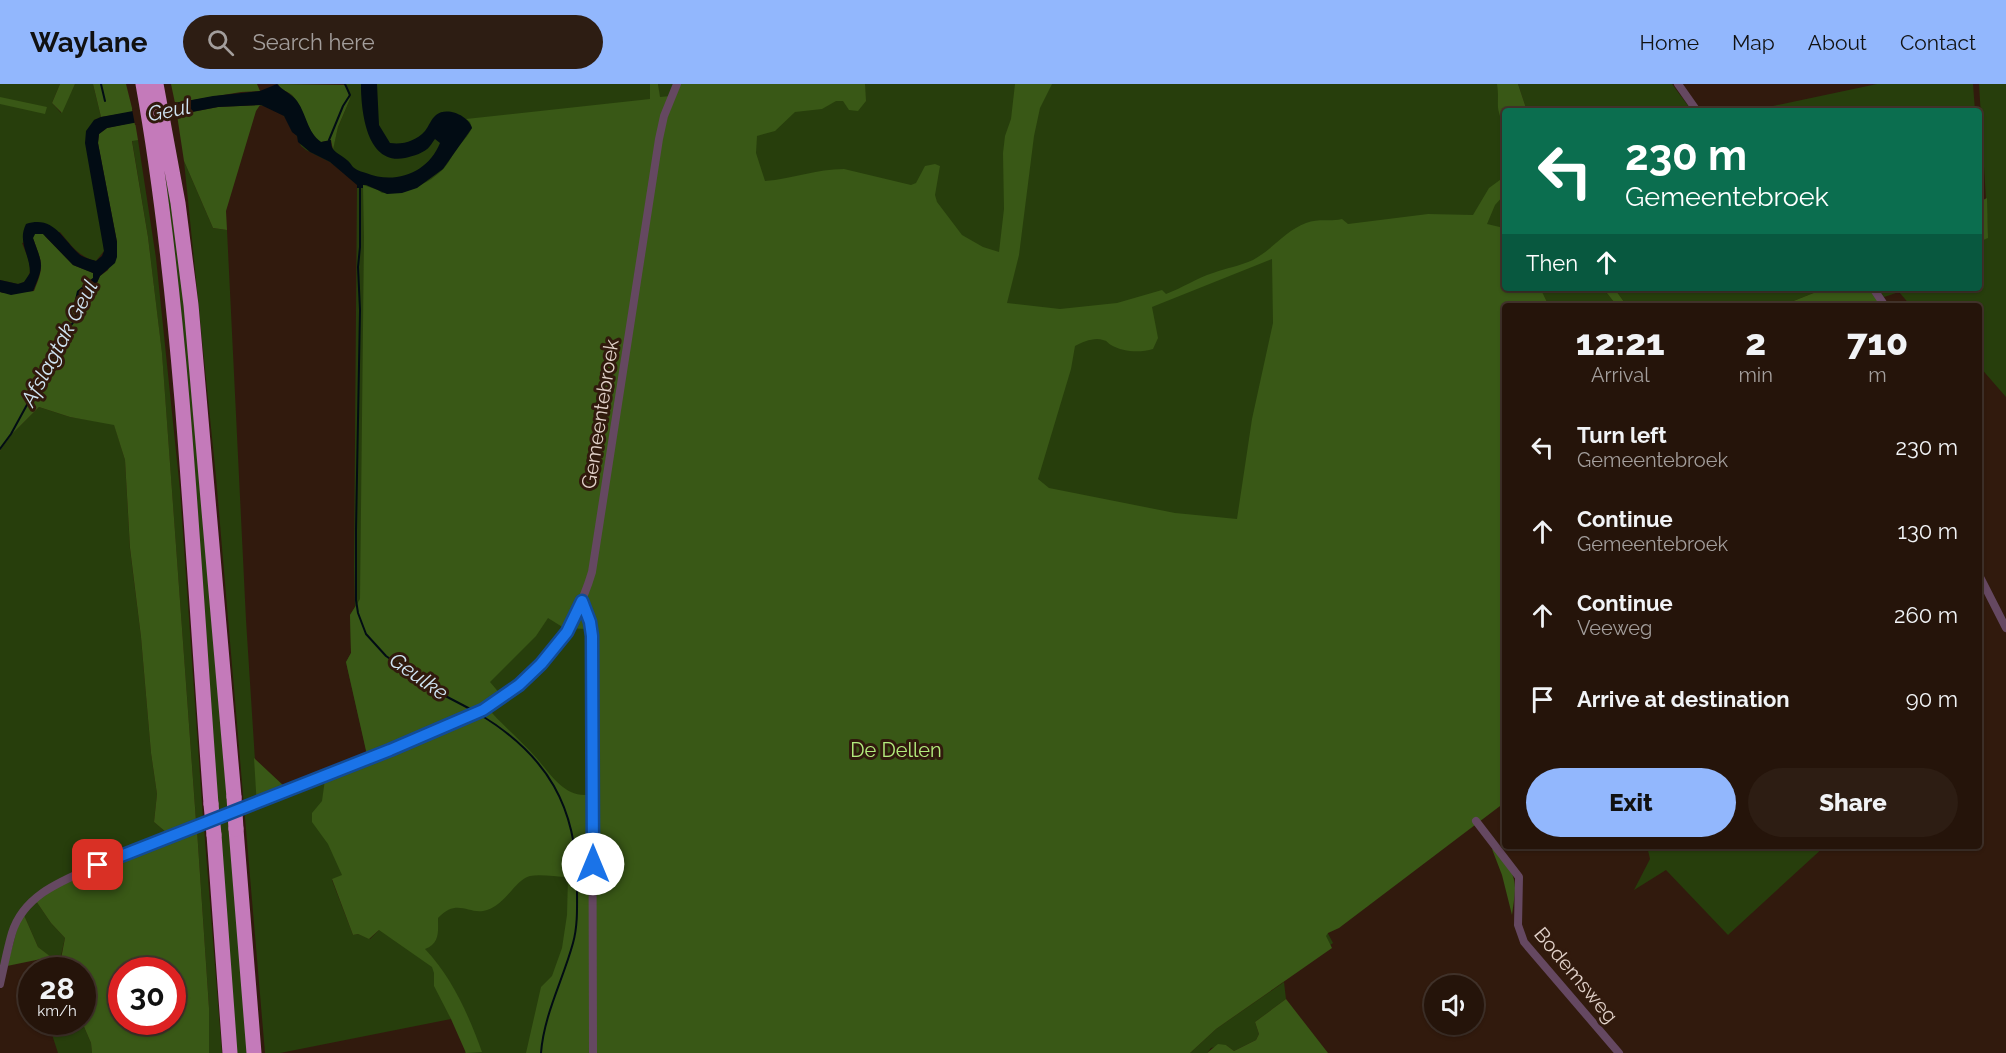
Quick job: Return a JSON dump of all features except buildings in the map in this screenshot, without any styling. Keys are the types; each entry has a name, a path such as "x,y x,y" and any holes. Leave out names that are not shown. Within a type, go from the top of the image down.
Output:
{"highway":[{"path":"143,84 154,94 158,127 179,371 230,1053"},
{"path":"158,127 178,203 194,337 254,1053"}],"street":[{"name":"Gemeentebroek","path":"0,984 12,932 18,918 29,903 57,883 471,716 519,685 545,659 567,632 582,601 592,572 659,139 664,116 677,84"},
{"path":"1678,84 1695,108"},
{"path":"1982,581 2006,628"},
{"path":"582,601 590,622 592,658 593,1053"},
{"name":"Bodemsweg","path":"1476,821 1520,878 1518,925 1524,942 1619,1053"}],"green space":[{"path":"0,84 60,84 52,103 61,113 75,84 93,84 101,117 94,120 104,251 96,261 80,253 60,232 22,243 30,268 28,278 24,282 18,284 0,280"},
{"path":"60,84 75,84 62,113 52,103"},
{"path":"93,84 126,84 133,112 101,117"},
{"path":"171,84 257,84 260,91 175,103"},
{"path":"278,84 346,85 350,99 338,127 333,150 331,140 321,142 316,137 293,96"},
{"name":"De Dellen","path":"345,84 361,84 363,107 362,84 650,84 651,98 659,97 658,84 675,84 671,96 677,98 683,84 1516,84 1517,87 1514,89 1520,107 1524,106 1524,108 1502,108 1502,291 1605,291 1615,303 1548,303 1544,296 1546,303 1502,303 1502,802 1325,928 1333,943 1182,1053 465,1053 466,1048 449,1012 451,1019 280,1053 265,1053 216,477 184,161 213,228 227,230 246,620 258,807 285,787 326,772 326,781 369,763 346,662 351,653 350,615 355,607 357,183 330,162 301,146 292,124 279,111 269,106 255,105 256,99 261,98 261,95 290,94 300,101 316,137 333,149 338,127 350,99","holes":["338,878 350,898 379,930 370,939 358,934 353,935 332,880"]},
{"name":"De Dellen","path":"650,84 658,84 660,97 671,96 675,84 865,84 866,101 858,111 849,110 843,101 836,101 822,109 795,112 775,131 757,136 756,153 765,181 844,169 911,185 916,183 925,166 935,164 940,166 935,195 937,202 962,235 983,247 999,252 1004,209 1003,153 1005,136 1011,119 1015,84 1052,84 1040,108 1034,136 1019,255 1007,303 1060,309 1117,303 1162,290 1166,294 1207,275 1253,260 1299,226 1311,222 1342,219 1348,224 1428,214 1473,215 1489,188 1502,178 1502,197 1495,205 1487,224 1502,228 1502,291 1542,291 1548,303 1502,303 1502,805 1339,928 1328,933 1326,936 1332,948 1216,1029 1190,1053 526,1053 541,987 552,976 562,948 567,915 568,877 539,875 525,878 500,903 487,910 475,911 458,908 445,912 438,918 436,940 425,949 435,960 459,997 482,1052 466,1053 434,986 432,967 379,930 369,939 358,934 353,935 332,879 342,875 328,844 312,822 312,813 322,801 326,772 367,755 346,662 351,653 350,615 360,599 363,185 382,193 416,187 431,179 445,167 472,128 466,119 650,99","holes":["1272,259 1273,323 1252,419 1237,519 1175,513 1049,488 1038,479 1071,369 1075,346 1089,340 1100,339 1126,350 1153,349 1158,338 1152,307","548,618 564,628 587,629 592,688 593,794 582,795 565,789 485,705 501,695 490,682 536,636"]},
{"path":"1497,84 1518,84 1526,108 1502,108 1502,121 1498,109"},
{"path":"1518,84 1672,84 1690,108 1526,108"},
{"path":"1877,84 1973,84 1975,108 1763,108"},
{"path":"1979,84 2006,84 2006,397 1982,369 1982,303 1908,303 1899,292 1884,297 1880,291 1982,291 1982,240 1987,238 1988,233"},
{"path":"0,97 47,107 45,114 0,104"},
{"path":"260,105 256,111 226,211 227,230 213,228 184,161 177,115 218,107"},
{"path":"135,122 138,140 132,141 148,237 162,353 196,821 167,833 154,822 157,794 130,548 125,460 114,425 70,417 39,407 12,434 0,451 0,292 34,291 41,264 33,238 35,234 43,234 73,265 93,273 93,278 83,285 92,294 100,276 108,270 117,242 98,143 99,134 107,128"},
{"path":"162,136 181,266 249,1053 236,1053"},
{"path":"132,140 138,140 156,258 180,490 203,818 196,821 162,354 148,237"},
{"path":"1987,198 1988,238 1982,241 1982,200"},
{"path":"1605,291 1616,291 1625,303 1615,303"},
{"path":"1616,291 1818,291 1788,303 1625,303"},
{"path":"1818,291 1872,291 1879,300 1873,303 1788,303"},
{"path":"39,407 70,417 114,424 125,460 130,549 157,794 154,822 167,833 33,896 0,972 0,451 12,434"},
{"path":"254,758 285,787 257,807"},
{"path":"204,828 222,1053 209,1053 209,1008 197,830"},
{"path":"197,830 209,1008 209,1053 92,1053 88,1035 96,1035 96,957 61,957 65,938 36,901 66,882"},
{"path":"1492,849 1496,850 1514,880 1512,915 1502,875"},
{"path":"1648,849 1822,849 1728,935 1666,870 1634,890 1650,859"},
{"path":"36,901 65,938 61,957 50,957 38,947 24,915"},
{"path":"24,915 38,947 51,957 18,957 18,964 7,966 18,926"},
{"path":"1284,982 1286,999 1255,1022 1259,1034 1256,1040 1234,1051 1226,1045 1211,1048 1207,1053 1190,1053 1216,1029"},
{"path":"1286,999 1328,1053 1207,1053 1218,1044 1226,1045 1234,1051 1256,1040 1259,1034 1255,1022"},
{"path":"52,1035 88,1035 92,1053 58,1053"}],"water":[{"name":"Geul","path":"277,84 297,101 316,138 321,142 331,140 334,150 354,168 377,176 399,177 419,169 435,153 440,143 435,139 425,151 405,158 392,158 382,153 368,134 362,108 361,84 377,84 379,125 390,143 404,143 418,137 441,112 451,112 462,116 472,128 443,169 417,188 402,193 387,194 366,185 363,185 363,188 357,188 357,185 330,162 310,152 298,142 297,136 292,132 284,116 261,105 218,107 107,128 99,134 98,143 117,242 115,263 100,276 92,294 80,307 74,304 77,291 93,278 93,273 73,265 43,234 35,234 33,238 41,269 33,291 11,295 0,292 0,280 18,284 24,282 30,273 23,242 26,224 35,222 50,225 82,256 96,261 102,256 104,251 85,143 86,131 94,120 213,96 260,91"}],"pier":[{"path":"174,101 177,118 135,125 132,109"}],"waterway":[{"path":"101,84 105,101"},
{"path":"329,140 350,95 345,84"},
{"name":"Geulke","path":"360,185 356,530 358,613 366,634 386,656 434,690 474,711"},
{"name":"Afslagtak Geul","path":"0,449 11,434 75,320 78,303"},
{"name":"Geulke","path":"479,714 523,747 540,766 554,786 572,832 576,859 576,929 546,1025 541,1053"}],"route":[{"path":"98,865 390,750 483,710 507,695 534,672 567,632 582,601 590,622 592,636 593,864"}]}
